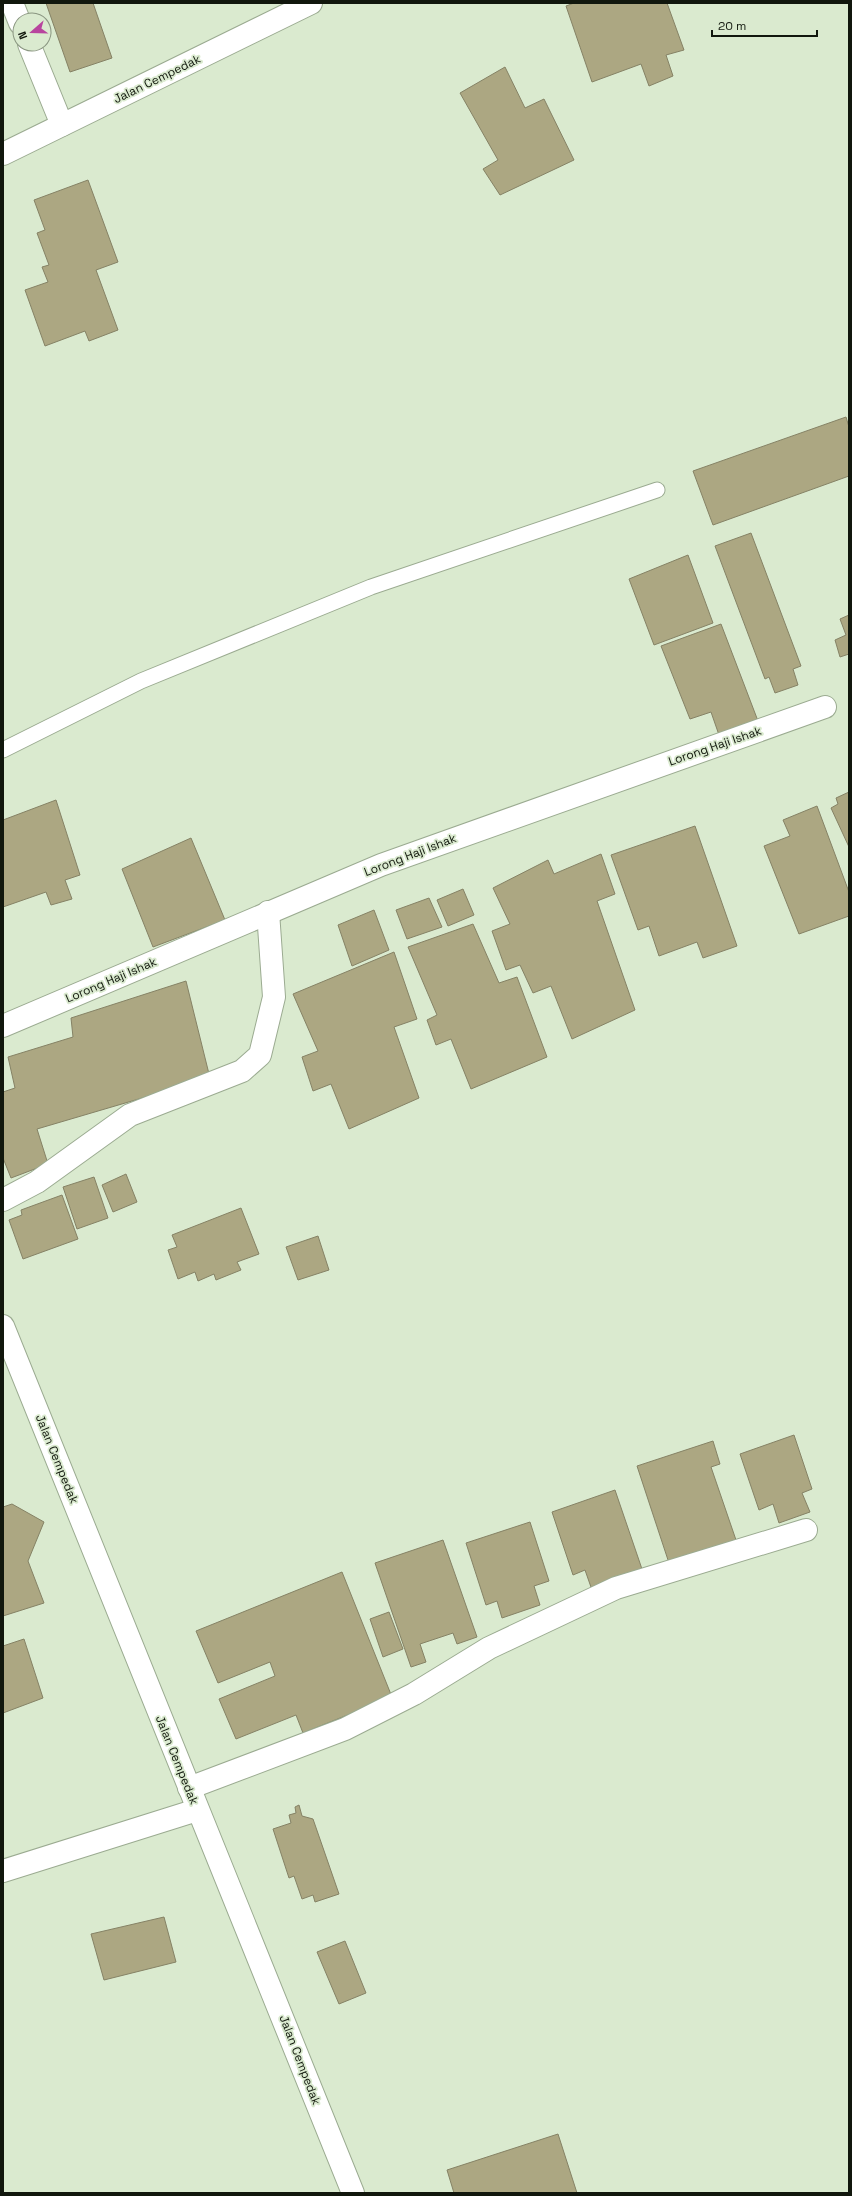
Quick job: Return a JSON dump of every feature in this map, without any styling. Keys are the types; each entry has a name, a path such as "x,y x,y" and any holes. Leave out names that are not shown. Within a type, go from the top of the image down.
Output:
{"street":[{"name":"Jalan Cempedak","path":"3,154 311,3"},
{"path":"32,52 62,125"},
{"name":"Lorong Haji Ishak","path":"3,1026 381,864 825,707"},
{"path":"3,1200 37,1182 130,1115 242,1071 260,1055 274,997 268,912"},
{"name":"Jalan Cempedak","path":"3,1326 11,1367 189,1788 353,2193"},
{"path":"189,1788 345,1729 414,1694 489,1648 616,1588 806,1530"},
{"path":"3,1871 197,1810"}],"lane":[{"path":"3,750 141,681 371,587 658,490"}],"building":[{"path":"46,3 93,3 112,58 70,72 52,20 52,12 49,12"},
{"path":"574,3 667,3 684,50 666,55 673,76 649,86 641,64 592,82 566,6"},
{"path":"505,67 525,108 544,99 574,160 500,195 483,169 498,160 460,93"},
{"path":"88,180 118,262 96,270 118,330 89,341 85,331 45,346 25,290 48,282 42,267 49,265 37,233 45,230 34,200"},
{"path":"846,417 849,427 849,476 713,525 693,471"},
{"path":"751,533 801,666 793,669 798,685 775,693 769,677 765,679 715,546"},
{"path":"688,555 713,623 654,645 629,579"},
{"path":"849,615 849,654 840,657 835,640 846,635 840,619"},
{"path":"721,624 758,721 719,735 711,712 690,719 661,646"},
{"path":"849,792 849,847 831,808 838,804 836,798"},
{"path":"56,800 80,875 65,880 72,899 51,905 46,892 3,907 3,820"},
{"path":"817,806 849,892 849,916 799,934 764,846 790,836 783,820"},
{"path":"695,826 737,946 703,958 697,942 659,956 649,926 638,930 611,855"},
{"path":"191,838 225,920 153,947 122,869"},
{"path":"601,854 615,894 597,901 635,1010 572,1039 551,986 533,993 520,965 506,970 492,931 510,924 493,888 548,860 554,874"},
{"path":"463,889 474,915 448,926 437,900"},
{"path":"429,898 442,927 407,939 396,910"},
{"path":"374,910 389,950 352,966 338,925"},
{"path":"473,924 499,983 517,977 547,1057 471,1089 451,1039 436,1045 427,1020 437,1015 408,947"},
{"path":"394,952 417,1019 394,1027 419,1098 349,1129 331,1084 313,1091 302,1057 318,1051 293,994"},
{"path":"186,981 210,1078 37,1129 48,1164 11,1178 3,1158 3,1092 15,1088 8,1057 73,1037 71,1018"},
{"path":"126,1174 137,1202 113,1212 102,1185"},
{"path":"94,1177 108,1218 77,1229 63,1187"},
{"path":"62,1195 78,1239 23,1259 9,1220 22,1215 21,1210"},
{"path":"241,1208 259,1254 237,1262 241,1270 216,1280 214,1274 198,1281 195,1272 178,1279 168,1250 177,1247 172,1235"},
{"path":"318,1236 329,1270 298,1280 286,1247"},
{"path":"794,1435 812,1489 802,1493 810,1512 779,1523 773,1504 759,1510 740,1454"},
{"path":"713,1441 720,1464 711,1467 736,1540 669,1563 637,1466"},
{"path":"615,1490 643,1572 592,1590 585,1570 573,1575 552,1512"},
{"path":"12,1504 44,1522 28,1561 44,1603 3,1616 3,1507"},
{"path":"530,1522 549,1581 534,1586 540,1605 502,1618 497,1601 486,1605 466,1543"},
{"path":"443,1540 477,1637 457,1644 453,1633 420,1644 426,1662 411,1667 375,1563"},
{"path":"342,1572 392,1697 303,1733 296,1715 236,1739 219,1699 275,1676 270,1662 218,1683 196,1631"},
{"path":"389,1612 403,1649 383,1657 370,1619"},
{"path":"24,1639 43,1698 3,1713 3,1646"},
{"path":"299,1805 302,1816 313,1819 339,1894 315,1902 313,1895 302,1899 294,1876 289,1878 273,1829 291,1823 289,1815 296,1813 295,1807"},
{"path":"164,1917 176,1962 104,1980 91,1934"},
{"path":"345,1941 366,1993 339,2004 317,1952"},
{"path":"558,2134 577,2193 454,2193 447,2170"}]}
